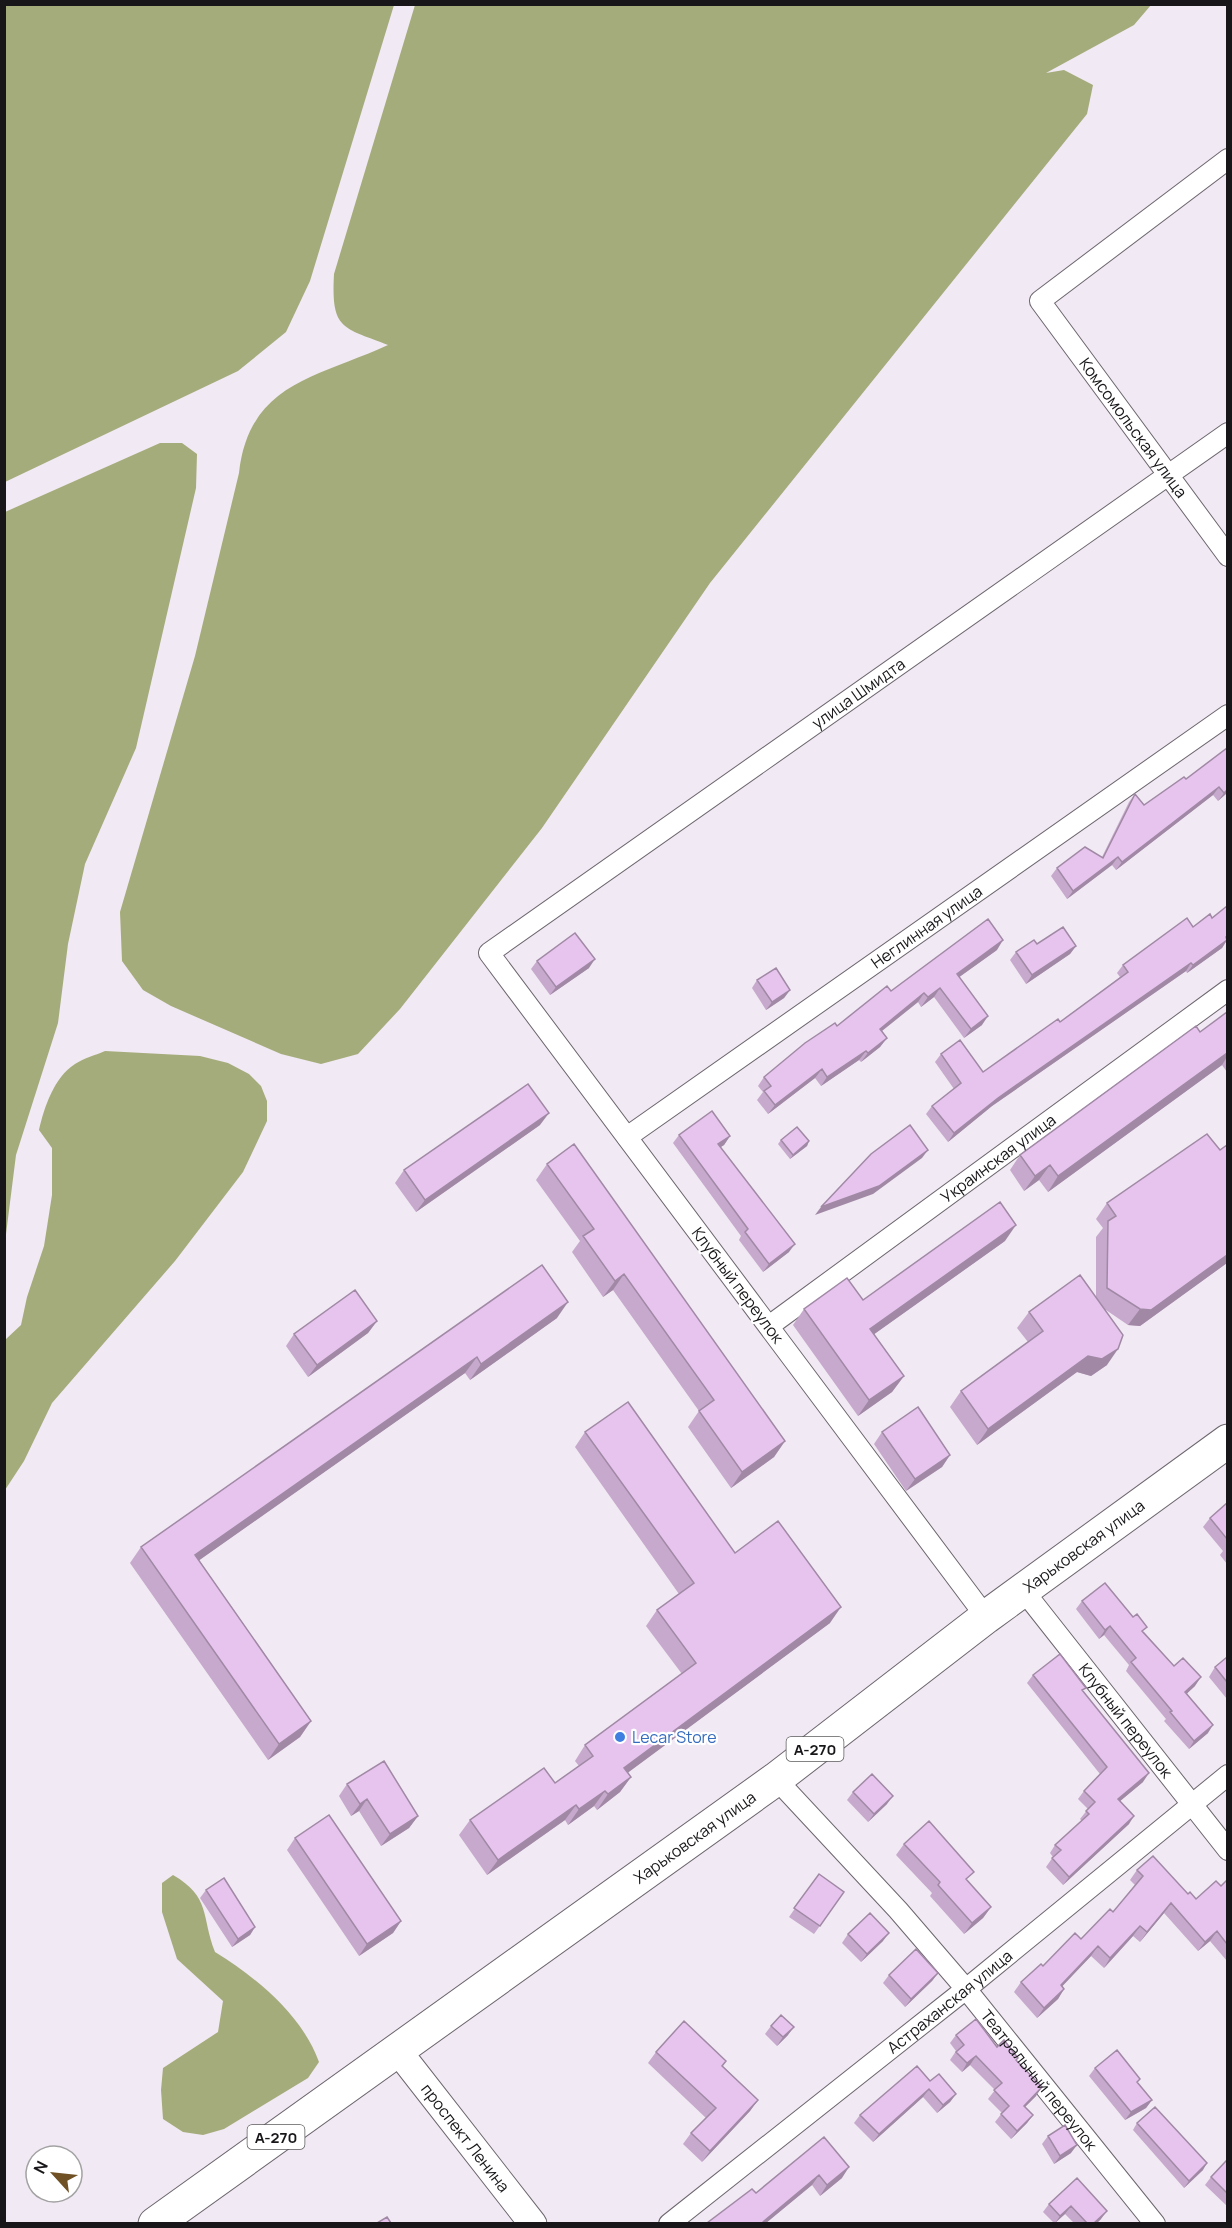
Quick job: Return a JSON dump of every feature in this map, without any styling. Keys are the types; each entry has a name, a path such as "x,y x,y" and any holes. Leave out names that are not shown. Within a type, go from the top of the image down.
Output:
{"highway":[{"name":"Харьковская улица","path":"155,2223 776,1779 986,1617 1225,1448"}],"main road":[{"name":"проспект Ленина","path":"398,2051 533,2223"}],"street":[{"name":"Комсомольская улица","path":"1227,159 1040,301 1227,556"},
{"name":"улица Шмидта","path":"489,953 1227,433"},
{"name":"Неглинная улица","path":"627,1137 1227,715"},
{"name":"Клубный переулок","path":"489,953 986,1617"},
{"name":"Украинская улица","path":"769,1326 1227,990"},
{"name":"Клубный переулок","path":"1023,1590 1227,1850"},
{"name":"Астраханская улица","path":"669,2223 966,1989 1227,1775"},
{"name":"Театральный переулок","path":"776,1779 898,1910 966,1989 1155,2223"}],"green space":[{"path":"5,4 394,5 310,281 286,332 238,371 5,482"},
{"path":"415,5 1151,5 1134,25 1046,73 1064,70 1093,85 1087,114 710,583 542,828 400,1009 358,1054 321,1064 281,1054 171,1006 143,990 122,961 120,912 195,656 245,443 257,419 272,401 291,387 388,345 360,334 343,324 335,306 334,274"},
{"path":"160,443 182,443 197,454 196,488 136,748 85,864 68,944 58,1023 16,1155 5,1242 5,512"},
{"path":"105,1051 200,1056 228,1063 249,1074 261,1086 267,1101 267,1121 243,1172 175,1261 52,1403 24,1461 5,1490 5,1340 21,1325 27,1297 44,1246 52,1195 52,1148 39,1130 47,1103 61,1077 79,1062"},
{"path":"173,1875 194,1891 199,1900 215,1952 262,1986 290,2013 319,2062 308,2078 224,2129 203,2135 183,2132 163,2119 161,2090 163,2068 218,2032 223,2001 177,1959 162,1912 162,1883"}],"building":[{"path":"1227,748 1227,790 1224,793 1219,787 1122,862 1118,857 1073,891 1057,868 1085,847 1103,858 1135,794 1144,805 1184,777 1186,779"},
{"path":"1227,906 1227,940 998,1098 954,1133 932,1106 961,1083 941,1054 960,1040 983,1072 1058,1019 1060,1022 1128,972 1123,965 1187,918 1193,927 1210,914 1212,918"},
{"path":"988,919 1003,940 957,974 988,1016 971,1029 940,988 928,997 924,993 880,1029 887,1038 868,1053 866,1051 827,1077 822,1069 775,1105 764,1091 771,1086 764,1077 805,1043 835,1023 837,1026 887,986 891,991"},
{"path":"1063,927 1076,946 1032,975 1016,952 1034,940 1037,944"},
{"path":"575,933 595,959 556,987 537,961"},
{"path":"776,968 790,990 772,1002 757,980"},
{"path":"1227,1012 1227,1053 1058,1176 1050,1165 1035,1176 1020,1155 1196,1026 1200,1032"},
{"path":"528,1084 549,1113 425,1200 404,1170"},
{"path":"712,1111 730,1136 718,1144 795,1244 769,1264 745,1232 748,1229 679,1135"},
{"path":"910,1125 928,1150 879,1186 821,1207 871,1154"},
{"path":"797,1127 809,1141 793,1155 781,1140"},
{"path":"1207,1134 1220,1150 1227,1145 1227,1255 1151,1310 1140,1309 1107,1288 1108,1221 1116,1216 1107,1203"},
{"path":"574,1144 785,1441 742,1472 699,1411 714,1400 624,1274 615,1281 583,1236 594,1229 547,1164"},
{"path":"1000,1202 1016,1225 870,1329 904,1376 869,1400 804,1309 847,1278 863,1300"},
{"path":"542,1265 568,1302 481,1364 477,1357 195,1555 311,1721 279,1744 141,1547"},
{"path":"1080,1275 1123,1335 1118,1349 1102,1359 1088,1356 988,1429 961,1391 1043,1331 1029,1312"},
{"path":"355,1290 377,1321 317,1365 294,1334"},
{"path":"628,1402 735,1553 778,1521 841,1607 624,1768 631,1777 608,1794 605,1791 579,1809 576,1805 498,1860 470,1820 544,1768 555,1783 593,1756 585,1745 696,1663 657,1610 694,1583 585,1432"},
{"path":"918,1407 950,1455 915,1479 882,1432"},
{"path":"1227,1503 1227,1539 1210,1518"},
{"path":"1105,1583 1133,1617 1137,1614 1147,1627 1142,1631 1174,1666 1183,1658 1201,1677 1185,1692 1213,1725 1194,1741 1131,1662 1136,1658 1110,1626 1105,1630 1082,1601"},
{"path":"1060,1654 1086,1688 1082,1690 1149,1773 1118,1799 1134,1816 1069,1877 1052,1858 1061,1850 1055,1845 1089,1814 1086,1811 1095,1802 1084,1791 1107,1767 1033,1675"},
{"path":"1227,1657 1227,1682 1215,1667"},
{"path":"384,1761 418,1816 390,1834 367,1799 360,1804 347,1784"},
{"path":"872,1774 893,1796 874,1814 853,1792"},
{"path":"329,1815 401,1921 367,1944 295,1838"},
{"path":"929,1821 974,1872 966,1879 991,1907 972,1923 938,1885 940,1882 904,1844"},
{"path":"1153,1856 1188,1894 1190,1892 1196,1899 1216,1881 1221,1886 1227,1880 1227,1944 1217,1931 1205,1942 1171,1903 1147,1932 1140,1926 1110,1958 1098,1946 1061,1985 1064,1989 1044,2008 1021,1982 1041,1964 1043,1966 1075,1933 1081,1939 1110,1909 1113,1912 1143,1876 1137,1870"},
{"path":"819,1874 844,1892 820,1926 794,1908"},
{"path":"224,1878 255,1927 238,1939 206,1890"},
{"path":"870,1913 889,1933 867,1954 848,1934"},
{"path":"916,1949 938,1973 911,1999 889,1975"},
{"path":"781,2015 794,2027 783,2037 771,2026"},
{"path":"976,2019 997,2047 1004,2040 1018,2058 1016,2060 1042,2087 1024,2106 1033,2115 1017,2131 1001,2114 1009,2106 994,2090 1002,2083 976,2056 967,2063 956,2052 964,2045 956,2035"},
{"path":"684,2021 726,2061 722,2066 758,2100 710,2151 691,2133 716,2108 656,2052"},
{"path":"1117,2050 1140,2079 1137,2082 1152,2100 1131,2112 1095,2068"},
{"path":"917,2066 930,2081 939,2074 956,2094 943,2105 929,2089 879,2134 860,2115"},
{"path":"1155,2107 1207,2163 1189,2181 1137,2123"},
{"path":"1065,2125 1077,2145 1060,2156 1048,2136"},
{"path":"824,2137 849,2167 827,2185 819,2175 764,2223 707,2223 752,2189 756,2193"},
{"path":"1227,2160 1227,2193 1211,2177"},
{"path":"1077,2178 1107,2211 1094,2223 1087,2223 1071,2206 1060,2216 1049,2204"},
{"path":"387,2217 391,2223 377,2223"}],"place":[{"name":"Lecar Store","path":"620,1737"}]}
